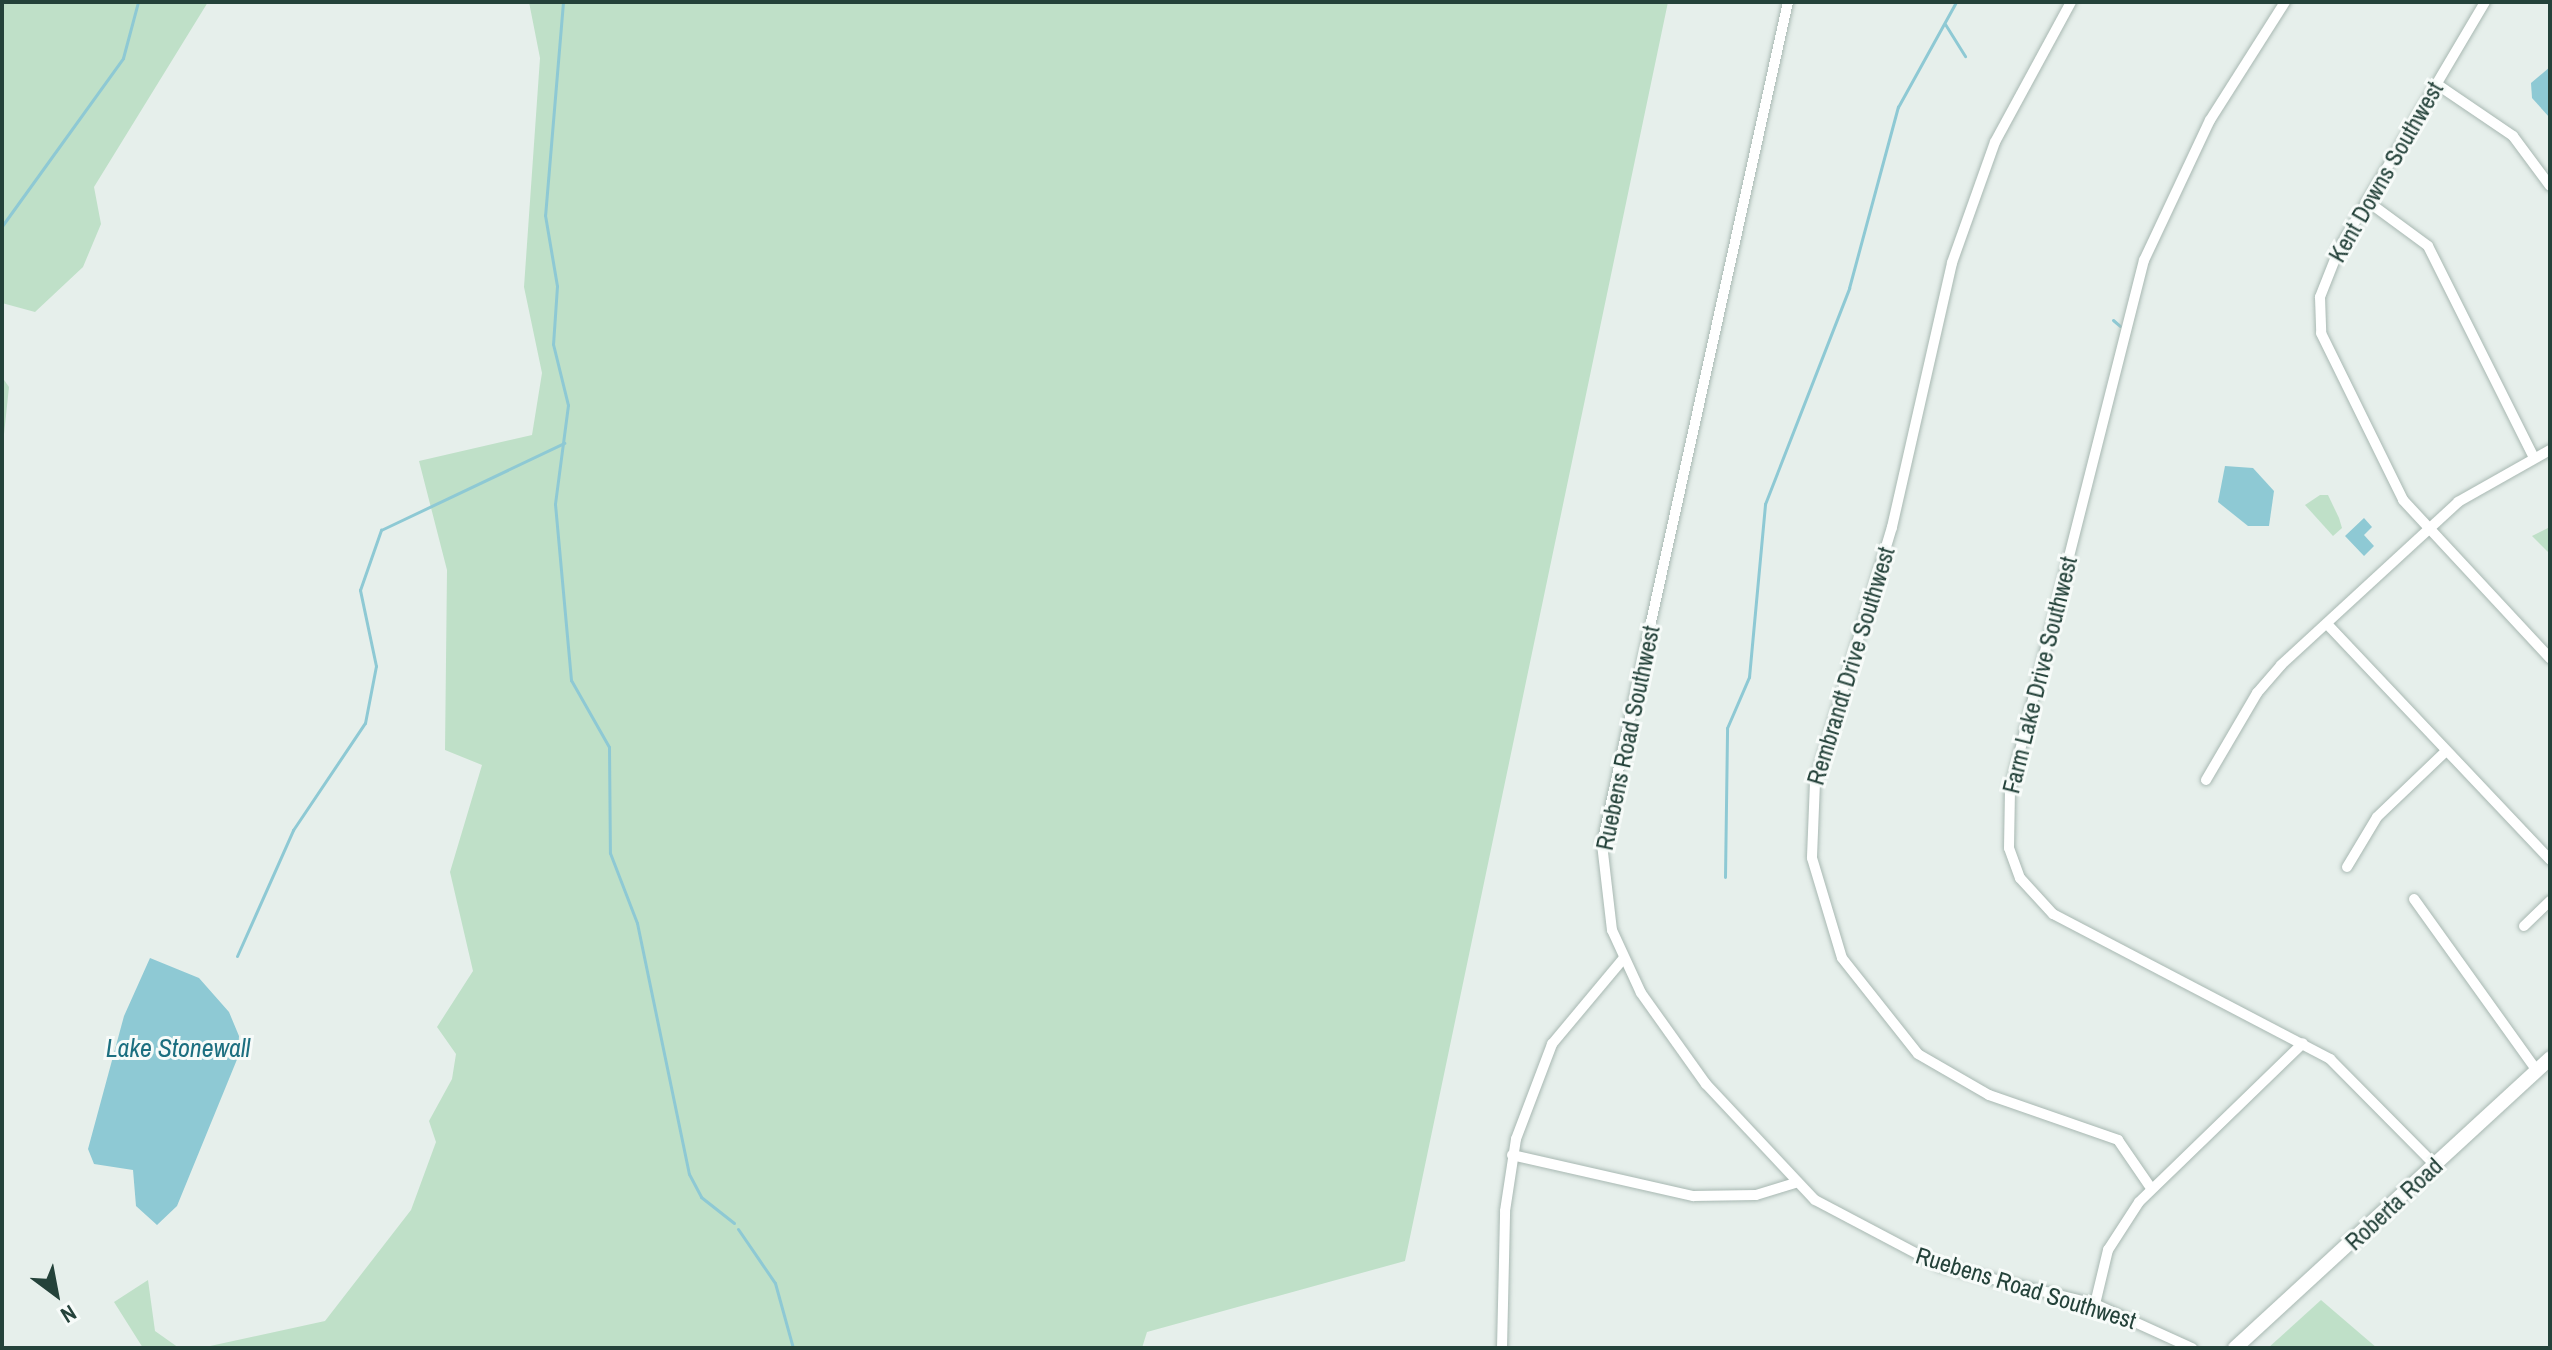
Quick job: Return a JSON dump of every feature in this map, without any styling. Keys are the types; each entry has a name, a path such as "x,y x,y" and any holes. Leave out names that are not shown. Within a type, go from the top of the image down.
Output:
{"street":[{"name":"Ruebens Road Southwest","path":"1788,2 1602,844 1603,894 1623,959 1706,1084 1795,1183 1904,1251 2095,1304 2192,1348"},
{"name":"Rembrandt Drive Southwest","path":"2071,2 1995,142 1952,263 1892,527 1815,782 1812,858 1842,958 1918,1054 1989,1095 2118,1140 2151,1188"},
{"name":"Farm Lake Drive Southwest","path":"2285,2 2210,120 2144,260 2006,817 2013,864 2053,914 2303,1043 2369,1091 2436,1166"},
{"name":"Kent Downs Southwest","path":"2485,2 2367,201 2326,277 2321,333 2389,479 2428,529 2550,658"},
{"path":"2438,85 2513,136 2550,186"},
{"path":"2367,201 2428,246 2534,458"},
{"path":"2206,780 2257,693 2428,529 2486,481 2550,450"},
{"path":"2328,625 2550,860"},
{"path":"2347,867 2377,817 2446,751"},
{"path":"2414,899 2537,1071"},
{"path":"2524,926 2550,901"},
{"path":"1502,1348 1512,1155 1552,1044 1623,959"},
{"path":"2095,1304 2108,1250 2151,1188 2303,1043"},
{"name":"Roberta Road","path":"2235,1348 2550,1058"},
{"path":"1512,1155 1704,1197 1756,1195 1795,1183"}],"green space":[{"path":"2,2 208,2 94,187 101,224 83,267 35,312 2,303"},
{"path":"529,2 1668,2 1405,1261 1147,1332 1142,1348 201,1348 325,1321 411,1210 436,1142 429,1121 452,1079 456,1054 437,1027 473,971 450,872 482,765 445,750 447,570 419,461 532,435 542,373 524,287 540,58"},
{"path":"2,377 9,387 2,453"},
{"path":"2320,495 2328,495 2339,518 2342,528 2333,536 2305,505"},
{"path":"2550,527 2550,554 2532,536"},
{"path":"148,1280 155,1331 179,1348 143,1348 114,1302"},
{"path":"2321,1300 2377,1348 2268,1348"}],"water":[{"path":"2550,67 2550,118 2532,98 2531,83"},
{"path":"2225,466 2253,468 2274,491 2269,526 2248,526 2218,502"},
{"path":"2364,518 2372,527 2364,535 2374,546 2364,556 2345,536"},
{"name":"Lake Stonewall","path":"150,958 199,978 229,1012 239,1036 238,1057 177,1206 157,1225 136,1206 133,1170 94,1164 88,1149 124,1016"}],"waterway":[{"path":"2,226 123,58 138,2"},
{"path":"563,2 545,215 557,286 553,344 568,405 555,504 571,680 609,747 610,853 637,923 689,1174 701,1197 734,1223"},
{"path":"1725,877 1727,728 1749,677 1765,504 1849,288 1898,107 1956,2"},
{"path":"1945,24 1965,56"},
{"path":"2113,320 2120,326"},
{"path":"237,956 293,830 365,723 376,666 360,590 381,530 564,443"},
{"path":"738,1229 775,1283 793,1348"}]}
